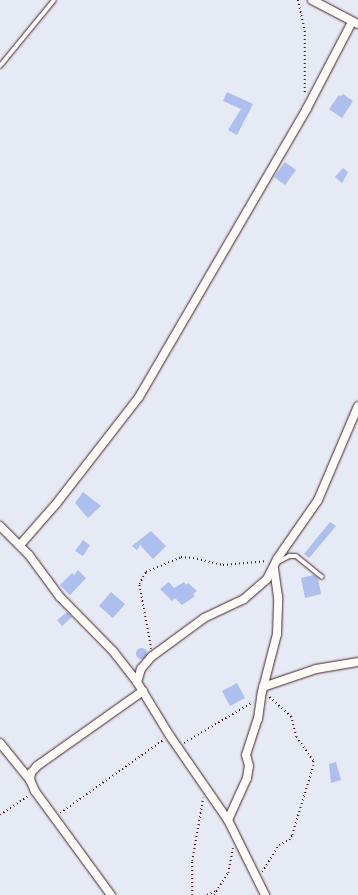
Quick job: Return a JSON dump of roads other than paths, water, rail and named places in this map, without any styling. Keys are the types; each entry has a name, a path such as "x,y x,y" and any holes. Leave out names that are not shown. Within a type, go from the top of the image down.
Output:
{"street":[{"path":"20,545 56,504 139,397 355,23 312,0"},
{"path":"137,682 141,669 151,657 204,618 258,589 318,500 358,406"},
{"path":"0,526 20,545 60,597 113,651 137,682 177,747 228,820 258,876 265,895"},
{"path":"228,820 247,778 249,766 246,755 258,719 262,692 277,634 278,597 276,563"},
{"path":"262,692 316,669 358,662"},
{"path":"30,780 37,766 143,691"},
{"path":"0,743 30,780 35,791 54,818 111,895"}],"lane":[{"path":"0,66 54,0"},
{"path":"276,563 289,556 296,556 322,577"}]}
